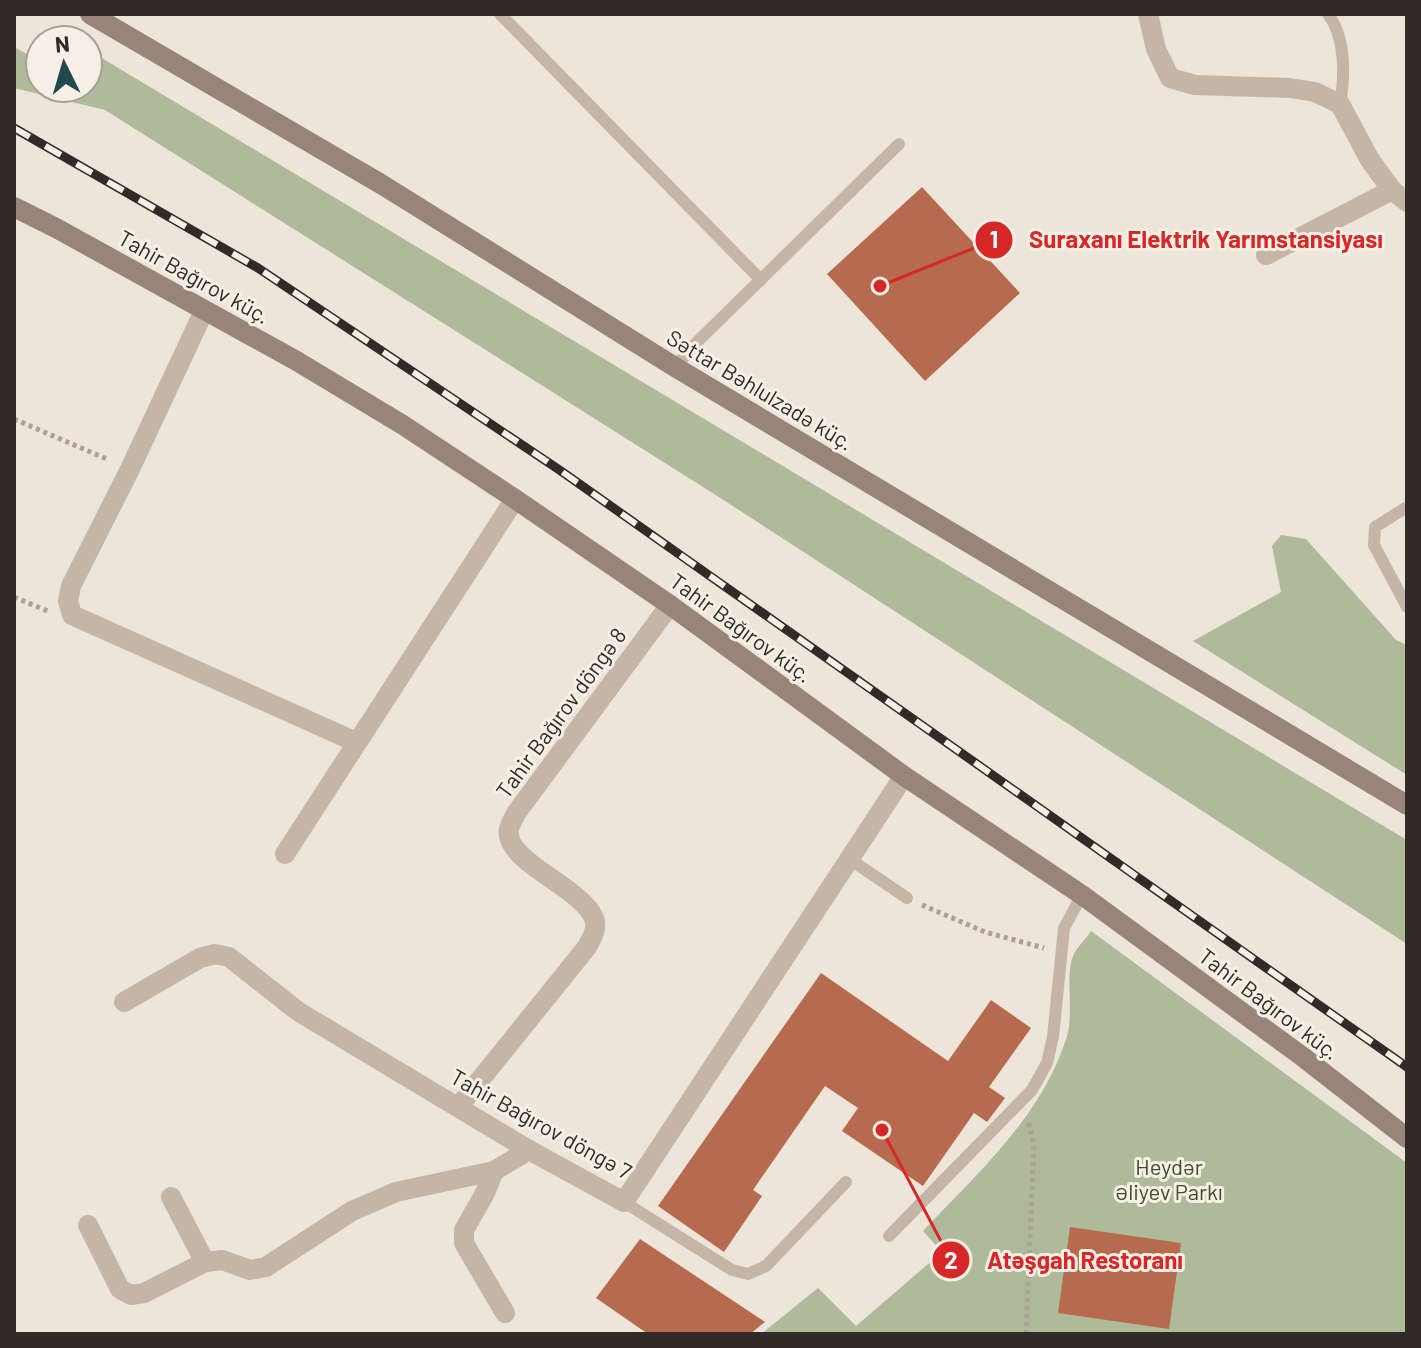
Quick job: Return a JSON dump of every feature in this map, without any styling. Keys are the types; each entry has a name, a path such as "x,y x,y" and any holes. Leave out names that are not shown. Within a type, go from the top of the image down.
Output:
{"street":[{"path":"1148,14 1156,49 1170,78 1195,85 1290,88 1315,92 1340,104 1370,160 1400,196 1266,255"},
{"name":"Səttar Bəhlulzadə küç.","path":"101,17 381,184 675,367 1407,805"},
{"name":"Tahir Bağırov küç.","path":"14,207 295,360 403,425 515,499 670,605 904,776 1082,895 1303,1057 1407,1138"},
{"path":"204,311 71,586 68,601 72,615 356,742"},
{"path":"285,854 515,499"},
{"name":"Tahir Bağırov döngə 8","path":"459,1106 587,947 595,932 594,918 582,903 516,850 509,836 509,828 517,812 670,605"},
{"name":"Tahir Bağırov döngə 7","path":"124,1002 200,958 215,954 229,957 299,1012 529,1150 624,1202 904,776"},
{"path":"88,1225 120,1289 131,1295 144,1293 205,1262 222,1260 250,1270 266,1267 363,1206 396,1192 494,1171 529,1150"},
{"path":"494,1171 464,1230 464,1243 505,1313"},
{"path":"171,1197 205,1262"}],"lane":[{"path":"500,14 761,280"},
{"path":"1328,14 1337,26 1342,58 1340,104"},
{"path":"675,367 899,144"},
{"path":"1407,507 1375,527 1374,545 1407,607"},
{"path":"848,858 907,898"},
{"path":"889,1236 1032,1090 1047,1063 1053,1037 1064,928 1082,895"},
{"path":"624,1202 732,1270 748,1274 766,1266 846,1182"}],"path":[{"path":"14,419 130,469"},
{"path":"907,898 1011,941 1061,951"},
{"path":"1026,1334 1034,1145 1027,1115"}],"green space":[{"path":"14,47 24,52 24,90 14,88"},
{"path":"104,59 1407,840 1407,944 722,499 105,110 80,104 104,104"},
{"path":"1281,535 1306,539 1396,640 1407,645 1407,775 1193,641 1281,592 1272,546"},
{"name":"Heydər Əliyev Parkı","path":"1091,931 1407,1163 1407,1334 761,1334 818,1288 856,1326 942,1252 923,1231 1007,1141 1042,1092 1067,1036 1073,956"}],"building":[{"path":"922,187 1020,293 925,381 827,274"},
{"path":"821,973 948,1061 991,1000 1031,1028 989,1087 1005,1098 987,1122 974,1113 923,1186 842,1131 858,1108 825,1086 753,1190 762,1196 724,1252 658,1206"},
{"path":"1070,1227 1181,1243 1169,1329 1058,1313"},
{"path":"640,1239 765,1322 750,1334 648,1334 596,1298"}],"railway":[{"path":"14,128 258,268 561,471 1407,1067"}],"place":[{"name":"Suraxanı Elektrik Yarımstansiyası","path":"880,286"},
{"name":"Atəşgah Restoranı","path":"882,1130"}]}
